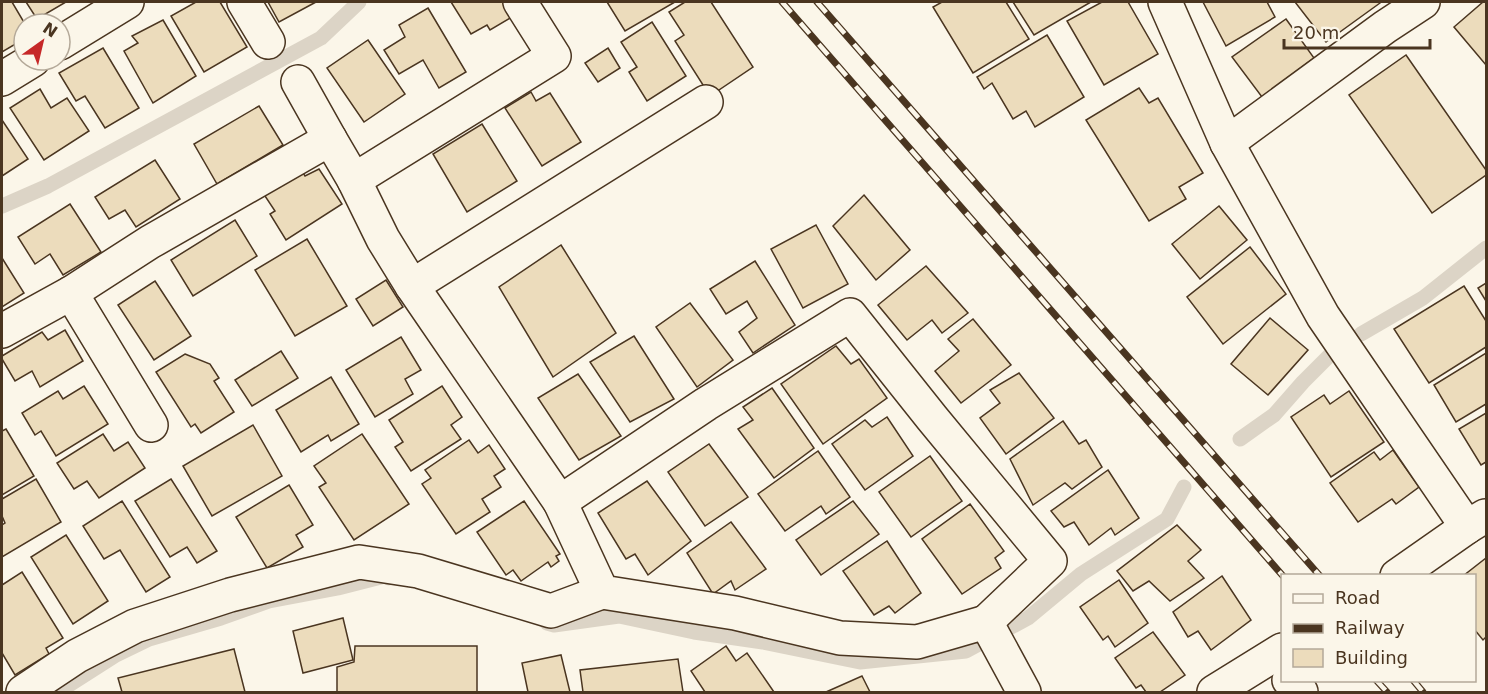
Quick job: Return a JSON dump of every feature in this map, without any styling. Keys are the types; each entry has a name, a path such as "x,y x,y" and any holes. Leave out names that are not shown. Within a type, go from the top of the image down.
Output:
{"street":[{"path":"72,36 127,2"},
{"path":"244,2 268,42"},
{"path":"354,180 554,56 520,2"},
{"path":"1165,2 1227,143 1323,316 1477,521 1400,574"},
{"path":"1227,143 1385,27 1424,2"},
{"path":"298,82 354,180 382,239 560,502 602,592"},
{"path":"412,286 706,102"},
{"path":"2,331 70,293 150,242 330,139"},
{"path":"70,293 151,425"},
{"path":"23,693 77,656 135,626 230,595 359,562 418,571 550,610 602,592 735,613 840,638 916,642 986,622 1050,561 850,315 706,404 560,502"},
{"path":"986,622 1024,693"},
{"path":"1214,693 1281,666"}],"building":[{"path":"2,2 12,2 18,12 12,12 12,46 2,52"},
{"path":"26,2 66,2 49,12 32,12"},
{"path":"196,2 220,2 247,47 204,72 171,16"},
{"path":"268,2 316,2 279,22"},
{"path":"451,2 503,2 512,17 490,30 487,25 471,34"},
{"path":"607,2 675,2 625,31"},
{"path":"685,2 711,2 753,67 710,96 675,41 684,35 669,12"},
{"path":"942,2 1006,2 1029,39 973,73 933,7"},
{"path":"1013,2 1091,2 1034,35"},
{"path":"1102,2 1128,2 1158,54 1104,85 1067,21"},
{"path":"1203,2 1267,2 1275,17 1226,46"},
{"path":"1295,2 1379,2 1380,3 1326,42"},
{"path":"1483,2 1486,2 1486,65 1454,27"},
{"path":"428,8 466,72 439,88 423,60 399,74 384,50 405,37 399,25"},
{"path":"1286,19 1314,58 1262,97 1232,57"},
{"path":"163,20 196,76 153,103 124,51 138,43 132,36"},
{"path":"652,22 686,76 647,101 629,72 637,67 621,42"},
{"path":"1047,35 1084,97 1035,127 1026,111 1013,119 992,83 984,89 977,77"},
{"path":"368,40 405,94 364,122 327,68"},
{"path":"103,48 139,108 105,128 85,96 76,101 59,73 72,72 72,66"},
{"path":"608,48 620,68 598,82 585,63"},
{"path":"1406,55 1486,170 1486,175 1432,213 1349,95"},
{"path":"1139,88 1149,103 1158,98 1203,173 1179,187 1186,199 1149,221 1086,120"},
{"path":"40,89 51,108 67,98 89,131 44,160 10,108"},
{"path":"531,92 536,101 550,93 581,142 542,166 505,108"},
{"path":"259,106 283,145 217,184 194,144"},
{"path":"2,120 28,159 2,176"},
{"path":"482,124 517,181 467,212 433,154"},
{"path":"155,160 180,199 136,227 125,210 109,219 95,197"},
{"path":"301,169 305,176 319,169 342,204 286,240 270,214 275,211 263,193"},
{"path":"864,195 910,250 876,280 833,226"},
{"path":"70,204 101,252 63,275 50,254 35,264 18,237"},
{"path":"1219,206 1247,240 1200,279 1172,244"},
{"path":"235,220 257,256 193,296 171,260"},
{"path":"816,225 848,284 803,308 771,249"},
{"path":"307,239 347,306 295,336 255,270"},
{"path":"561,245 616,333 553,377 499,287"},
{"path":"1250,247 1286,294 1223,344 1187,297"},
{"path":"2,258 24,293 2,307"},
{"path":"755,261 795,325 753,353 739,332 757,318 747,301 726,314 710,289"},
{"path":"926,266 968,313 942,333 932,320 907,340 878,305"},
{"path":"386,280 403,307 373,326 356,299"},
{"path":"155,281 191,336 154,360 118,305"},
{"path":"1486,283 1486,301 1478,288"},
{"path":"1464,286 1486,321 1486,347 1429,383 1394,329"},
{"path":"690,303 733,360 697,387 656,327"},
{"path":"1270,318 1308,350 1268,395 1231,364"},
{"path":"973,319 1011,365 961,403 935,371 959,351 948,339"},
{"path":"65,330 83,361 40,387 32,371 15,381 2,356 42,332 48,340"},
{"path":"634,336 674,399 630,422 590,362"},
{"path":"401,337 421,370 405,379 413,394 375,417 346,370"},
{"path":"836,346 851,364 859,359 887,398 823,444 781,384"},
{"path":"281,351 298,378 252,406 235,380"},
{"path":"1486,353 1486,404 1456,422 1434,385"},
{"path":"185,354 210,364 219,378 214,381 234,412 201,433 195,424 191,427 156,372"},
{"path":"1019,373 1054,418 1006,454 980,418 1000,403 990,390"},
{"path":"578,374 621,436 579,460 538,398"},
{"path":"331,377 359,424 331,441 328,435 301,452 276,410"},
{"path":"84,386 108,424 56,456 41,431 35,435 22,413 58,391 63,399"},
{"path":"442,386 462,417 451,425 461,439 411,471 395,447 403,442 389,420"},
{"path":"772,388 814,448 774,478 738,429 753,420 743,407"},
{"path":"1349,391 1384,442 1331,477 1291,417 1324,395 1330,404"},
{"path":"1486,413 1486,462 1481,465 1459,429"},
{"path":"887,417 913,456 865,490 832,444 865,420 872,427"},
{"path":"1063,421 1079,444 1086,440 1102,467 1072,489 1065,483 1033,505 1010,459"},
{"path":"253,425 282,476 212,516 183,466"},
{"path":"6,429 34,476 2,495 2,431"},
{"path":"103,434 114,451 128,442 145,468 99,498 87,481 74,489 57,463"},
{"path":"362,434 409,504 354,540 319,487 326,483 314,466"},
{"path":"469,440 478,453 489,445 505,469 494,476 501,487 482,499 490,512 456,534 422,484 431,478 425,470"},
{"path":"709,444 748,497 705,526 668,472"},
{"path":"1393,450 1419,487 1396,504 1392,499 1358,522 1330,483 1374,452 1380,460"},
{"path":"818,451 850,497 826,514 821,506 785,531 758,494"},
{"path":"930,456 962,501 911,537 879,492"},
{"path":"1108,470 1139,518 1115,535 1111,528 1089,545 1074,522 1064,527 1051,511"},
{"path":"36,479 61,522 2,557 2,525 5,523 2,516 2,499"},
{"path":"171,479 217,551 197,563 187,547 170,557 135,501"},
{"path":"647,481 691,541 648,575 635,554 626,559 598,513"},
{"path":"289,485 313,525 296,535 303,547 267,568 236,517"},
{"path":"122,501 170,577 146,592 120,550 104,559 83,526"},
{"path":"524,501 560,554 556,556 559,561 551,567 548,562 521,581 513,570 506,575 477,532"},
{"path":"853,501 879,534 821,575 796,540"},
{"path":"970,504 1004,551 995,558 1001,568 962,594 922,539"},
{"path":"731,522 766,569 735,590 731,581 713,594 687,553"},
{"path":"1177,525 1201,550 1188,561 1204,578 1170,601 1149,581 1133,591 1117,571"},
{"path":"66,535 108,601 73,624 31,557"},
{"path":"887,541 921,593 895,613 889,606 874,615 843,571"},
{"path":"1486,558 1486,637 1483,640 1476,631 1476,574 1466,574"},
{"path":"22,572 63,638 46,648 49,654 15,675 2,653 2,585"},
{"path":"1222,576 1251,620 1211,650 1198,631 1188,637 1173,612"},
{"path":"1119,580 1148,623 1115,647 1108,636 1103,640 1080,607"},
{"path":"343,618 353,660 303,673 293,631"},
{"path":"1153,632 1185,675 1160,692 1146,692 1141,685 1136,688 1115,658"},
{"path":"355,646 477,646 477,692 337,692 337,667 354,662"},
{"path":"726,646 736,661 747,653 774,692 705,692 691,671"},
{"path":"234,649 245,692 122,692 118,678"},
{"path":"561,655 570,692 528,692 522,663"},
{"path":"678,659 683,692 583,692 580,670"},
{"path":"862,676 870,692 826,692"}],"waterway":[{"path":"2,206 48,186 321,38 359,2"},
{"path":"1361,334 1423,298 1486,248"},
{"path":"1240,439 1274,415 1332,353"},
{"path":"998,634 1028,618 1081,574 1167,519 1184,487"},
{"path":"58,692 116,655 149,639 269,601 338,588 385,576 389,578"},
{"path":"547,623 554,625 619,616 860,662 966,651 990,638"}],"railway":[{"path":"782,2 1281,574"},
{"path":"817,2 1318,574"},
{"path":"1378,682 1387,692"},
{"path":"1415,682 1423,692"}]}
